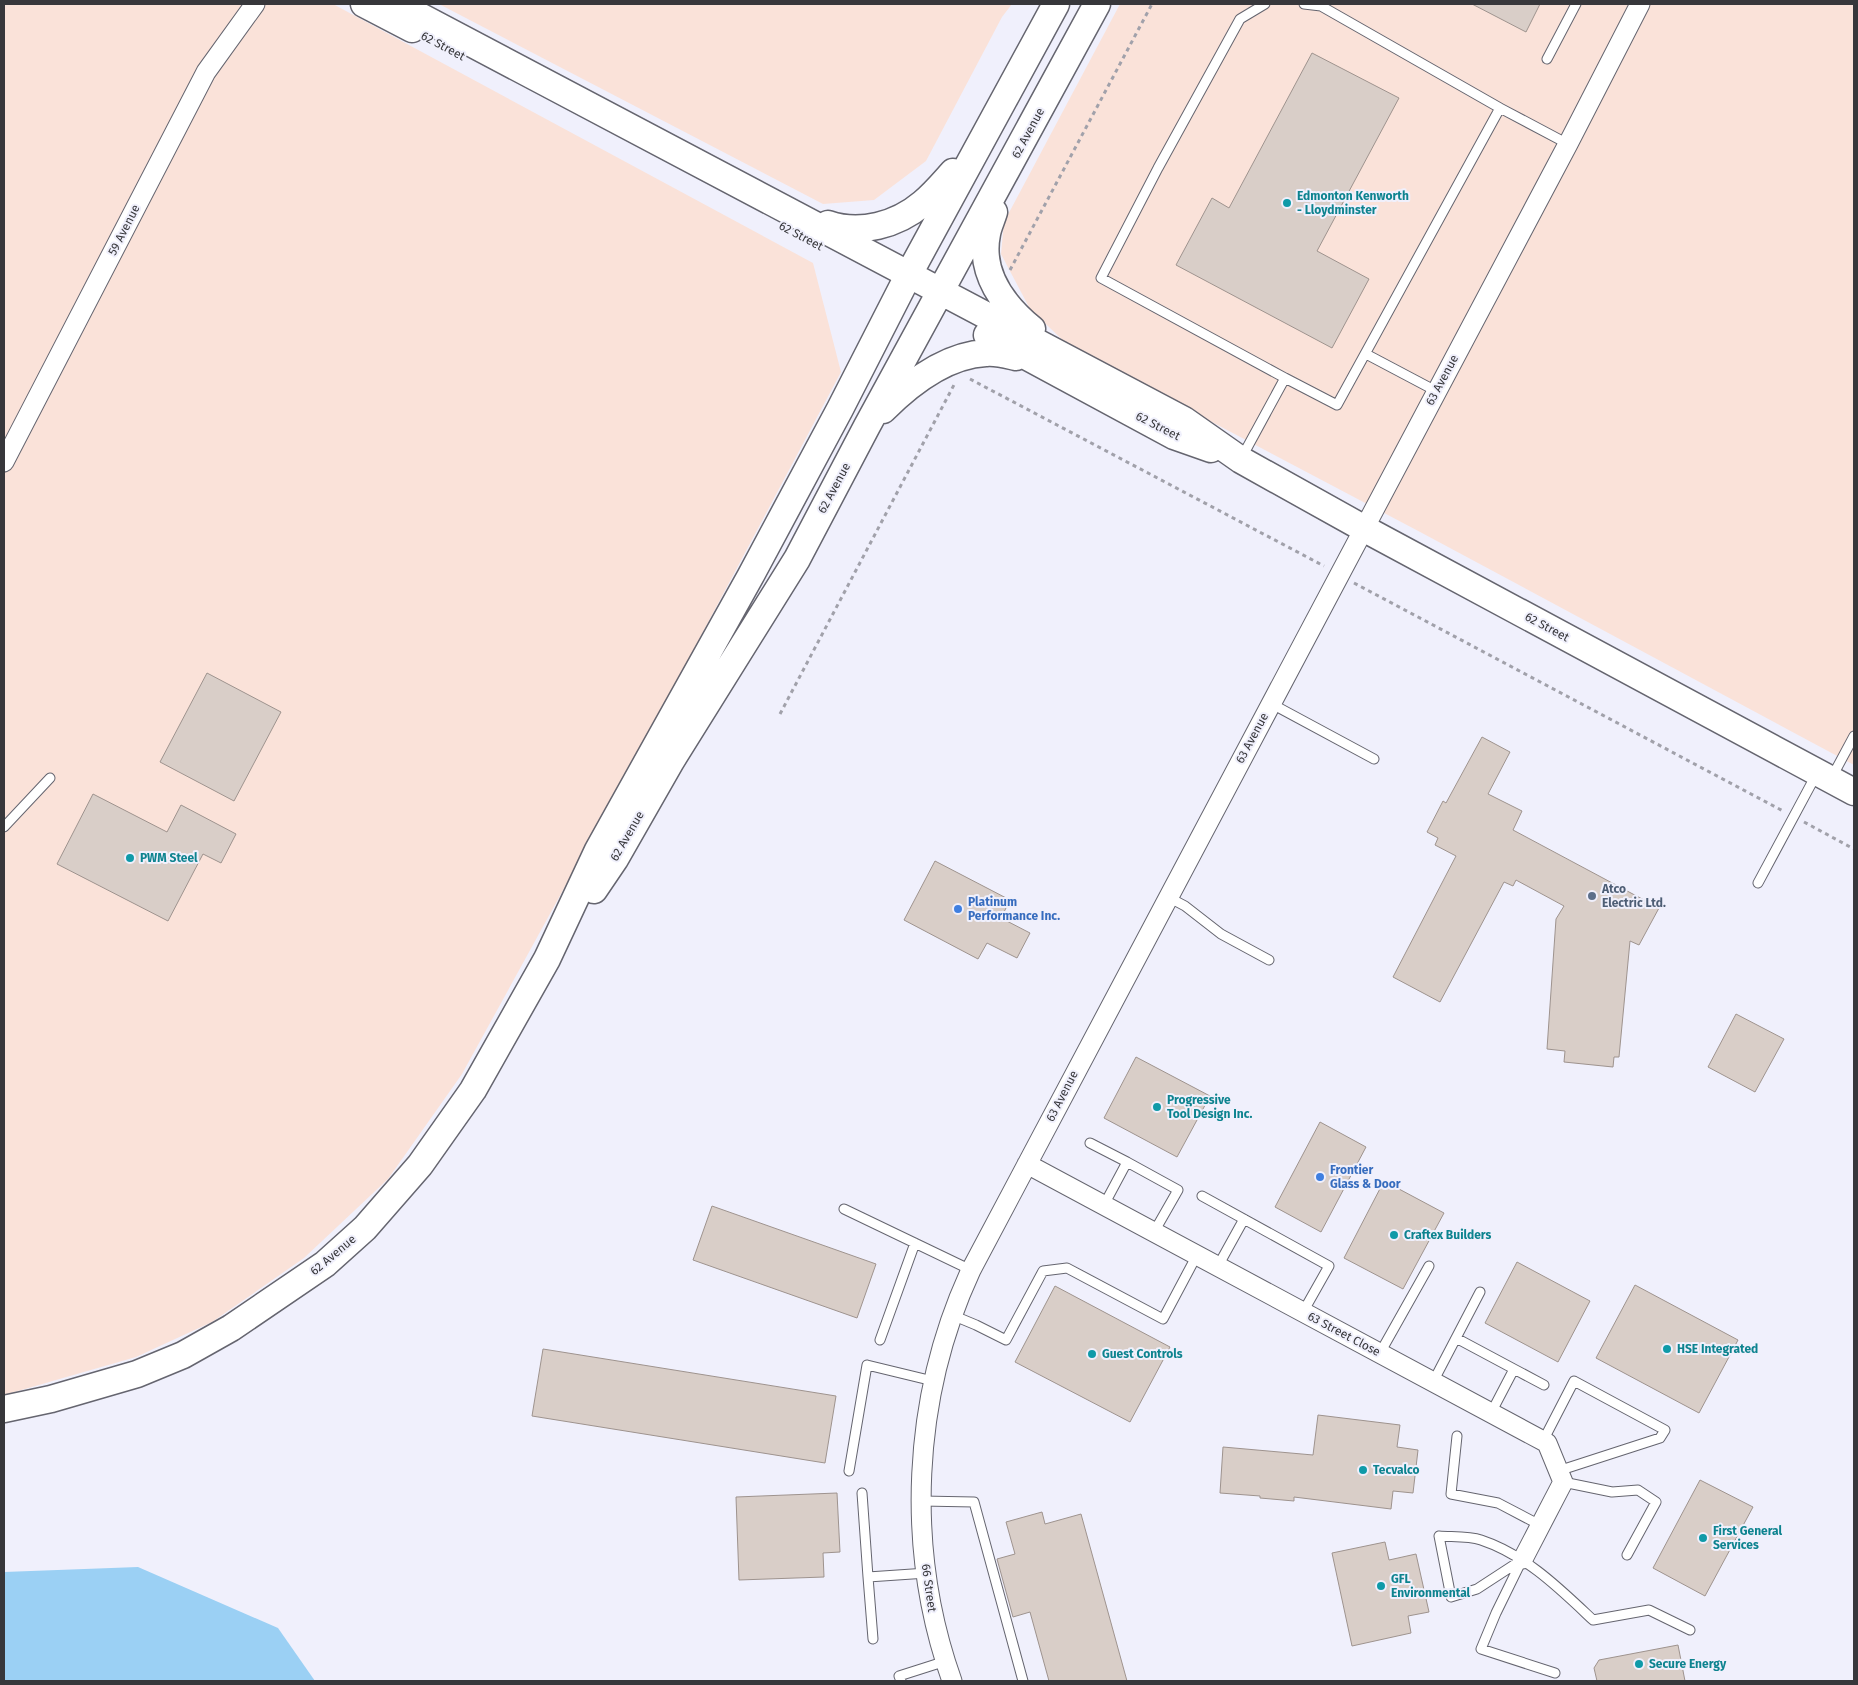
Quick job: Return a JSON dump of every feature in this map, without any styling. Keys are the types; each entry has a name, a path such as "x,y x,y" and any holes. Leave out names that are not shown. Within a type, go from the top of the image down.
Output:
{"main road":[{"name":"62 Street","path":"364,4 937,298 1067,358 1184,420 1241,460 1363,528 1854,792"},
{"name":"62 Street","path":"397,4 781,208 905,281"},
{"name":"62 Avenue","path":"4,1408 52,1399 137,1374 183,1355 231,1328 325,1264 365,1228 420,1165 447,1129 473,1090 547,958 598,850 750,577 840,409 905,281 1056,4"},
{"name":"62 Avenue","path":"547,958 615,859 671,760 778,592 1097,4"},
{"path":"781,208 841,229 865,230 898,219 923,203 975,150"},
{"path":"1006,173 987,235 986,254 993,281 1005,303 1015,315 1067,358"},
{"name":"62 Street","path":"937,298 1039,363 1174,436 1241,460"},
{"path":"867,426 909,386 952,361 987,352 1039,363"}],"street":[{"name":"59 Avenue","path":"4,462 206,72 255,4"},
{"name":"63 Avenue","path":"922,1496 924,1440 933,1381 952,1315 971,1270 1568,144 1640,4"},
{"name":"63 Street Close","path":"1027,1164 1543,1441"},
{"path":"1522,1559 1540,1525 1561,1477 1547,1443 1543,1441"},
{"name":"66 Street","path":"922,1496 923,1541 931,1605 952,1681"}],"lane":[{"path":"1265,4 1240,19 1158,168 1101,278 1337,405 1500,108"},
{"path":"1304,4 1321,6 1500,108 1568,144"},
{"path":"1547,59 1576,4"},
{"path":"1366,354 1436,391"},
{"path":"1241,460 1285,378"},
{"path":"1270,703 1374,759"},
{"path":"1758,883 1824,776 1854,736"},
{"path":"4,827 50,778"},
{"path":"1168,897 1185,906 1221,934 1269,960"},
{"path":"1090,1143 1178,1190 1154,1232"},
{"path":"1104,1205 1127,1162"},
{"path":"1202,1196 1329,1266 1303,1312"},
{"path":"844,1209 971,1270"},
{"path":"1218,1266 1244,1219"},
{"path":"880,1340 915,1243"},
{"path":"952,1315 1006,1340 1043,1271 1067,1268 1163,1319 1197,1255"},
{"path":"1380,1353 1429,1266"},
{"path":"1433,1382 1480,1292"},
{"path":"1456,1338 1544,1385"},
{"path":"849,1471 868,1365 933,1381"},
{"path":"1491,1413 1514,1369"},
{"path":"1543,1441 1574,1381 1664,1430 1660,1438 1561,1477"},
{"path":"1457,1436 1451,1494 1498,1503 1540,1525"},
{"path":"1561,1477 1612,1492 1638,1490 1656,1502 1627,1555"},
{"path":"862,1493 873,1639"},
{"path":"922,1496 974,1502 1024,1681"},
{"path":"1522,1559 1477,1589 1451,1597 1439,1536 1480,1540 1522,1559 1564,1593 1593,1620 1649,1610 1690,1630"},
{"path":"1522,1559 1481,1649 1555,1673"},
{"path":"868,1577 927,1573"},
{"path":"901,1681 899,1676 946,1661"}],"path":[{"path":"1008,273 1152,4"},
{"path":"780,714 956,382 962,378 968,378 1320,564"},
{"path":"1358,585 1779,809"},
{"path":"1806,823 1854,849"}],"shaded area":[{"path":"4,4 333,4 813,263 841,372 651,730 462,1074 388,1179 304,1258 212,1322 136,1357 4,1395"},
{"path":"439,4 1012,4 1002,17 926,161 874,200 823,204"},
{"path":"1120,4 1854,4 1854,765 1070,347 1030,309 1001,254 1004,222"}],"water":[{"path":"138,1567 278,1628 315,1681 4,1681 4,1572"}],"building":[{"path":"1472,4 1540,4 1526,32"},
{"name":"Edmonton Kenworth - Lloydminster","path":"1312,53 1399,98 1317,251 1369,279 1332,348 1176,265 1212,198 1229,208"},
{"path":"207,673 281,712 234,801 160,762"},
{"name":"Atco Electric Ltd.","path":"1482,737 1510,752 1488,794 1522,811 1513,830 1659,908 1639,945 1630,941 1619,1057 1614,1057 1613,1067 1564,1062 1565,1051 1547,1049 1556,919 1564,906 1516,880 1513,886 1504,882 1440,1002 1393,977 1456,856 1435,845 1438,838 1427,832 1443,801 1446,803"},
{"name":"PWM Steel","path":"93,794 167,832 181,805 236,834 221,863 203,854 168,921 57,864"},
{"name":"Platinum Performance Inc.","path":"935,861 1010,900 1001,918 1030,933 1017,958 987,943 978,959 904,920"},
{"path":"1736,1014 1784,1039 1755,1092 1708,1067"},
{"name":"Progressive Tool Design Inc.","path":"1136,1057 1210,1096 1177,1157 1104,1118"},
{"name":"Frontier Glass & Door","path":"1320,1122 1366,1147 1321,1232 1275,1207"},
{"name":"Craftex Builders","path":"1384,1181 1444,1213 1403,1289 1344,1258"},
{"path":"712,1206 876,1264 857,1318 693,1260"},
{"path":"1517,1262 1590,1301 1558,1362 1485,1323"},
{"name":"HSE Integrated","path":"1635,1285 1738,1340 1699,1413 1596,1358"},
{"name":"Guest Controls","path":"1055,1286 1170,1347 1130,1422 1015,1362"},
{"path":"543,1349 836,1396 825,1463 532,1416"},
{"name":"Tecvalco","path":"1318,1415 1400,1425 1397,1447 1418,1450 1413,1493 1393,1491 1391,1509 1294,1497 1294,1501 1220,1493 1223,1447 1313,1455"},
{"name":"First General Services","path":"1700,1480 1753,1507 1705,1596 1653,1568"},
{"path":"837,1493 840,1552 823,1553 824,1577 739,1580 736,1497"},
{"path":"1042,1512 1045,1524 1081,1514 1127,1681 1049,1681 1030,1612 1013,1617 997,1559 1015,1554 1006,1522"},
{"name":"GFL Environmental","path":"1385,1542 1389,1560 1416,1554 1429,1612 1408,1616 1411,1633 1352,1646 1332,1553"},
{"name":"Secure Energy","path":"1678,1645 1685,1681 1597,1681 1594,1668 1599,1660"}],"place":[{"name":"Edmonton Kenworth - Lloydminster","path":"1287,203"},
{"name":"PWM Steel","path":"130,858"},
{"name":"Atco Electric Ltd.","path":"1592,896"},
{"name":"Platinum Performance Inc.","path":"958,909"},
{"name":"Progressive Tool Design Inc.","path":"1157,1107"},
{"name":"Frontier Glass & Door","path":"1320,1177"},
{"name":"Craftex Builders","path":"1394,1235"},
{"name":"HSE Integrated","path":"1667,1349"},
{"name":"Guest Controls","path":"1092,1354"},
{"name":"Tecvalco","path":"1363,1470"},
{"name":"First General Services","path":"1703,1538"},
{"name":"GFL Environmental","path":"1381,1586"},
{"name":"Secure Energy","path":"1639,1664"}]}
